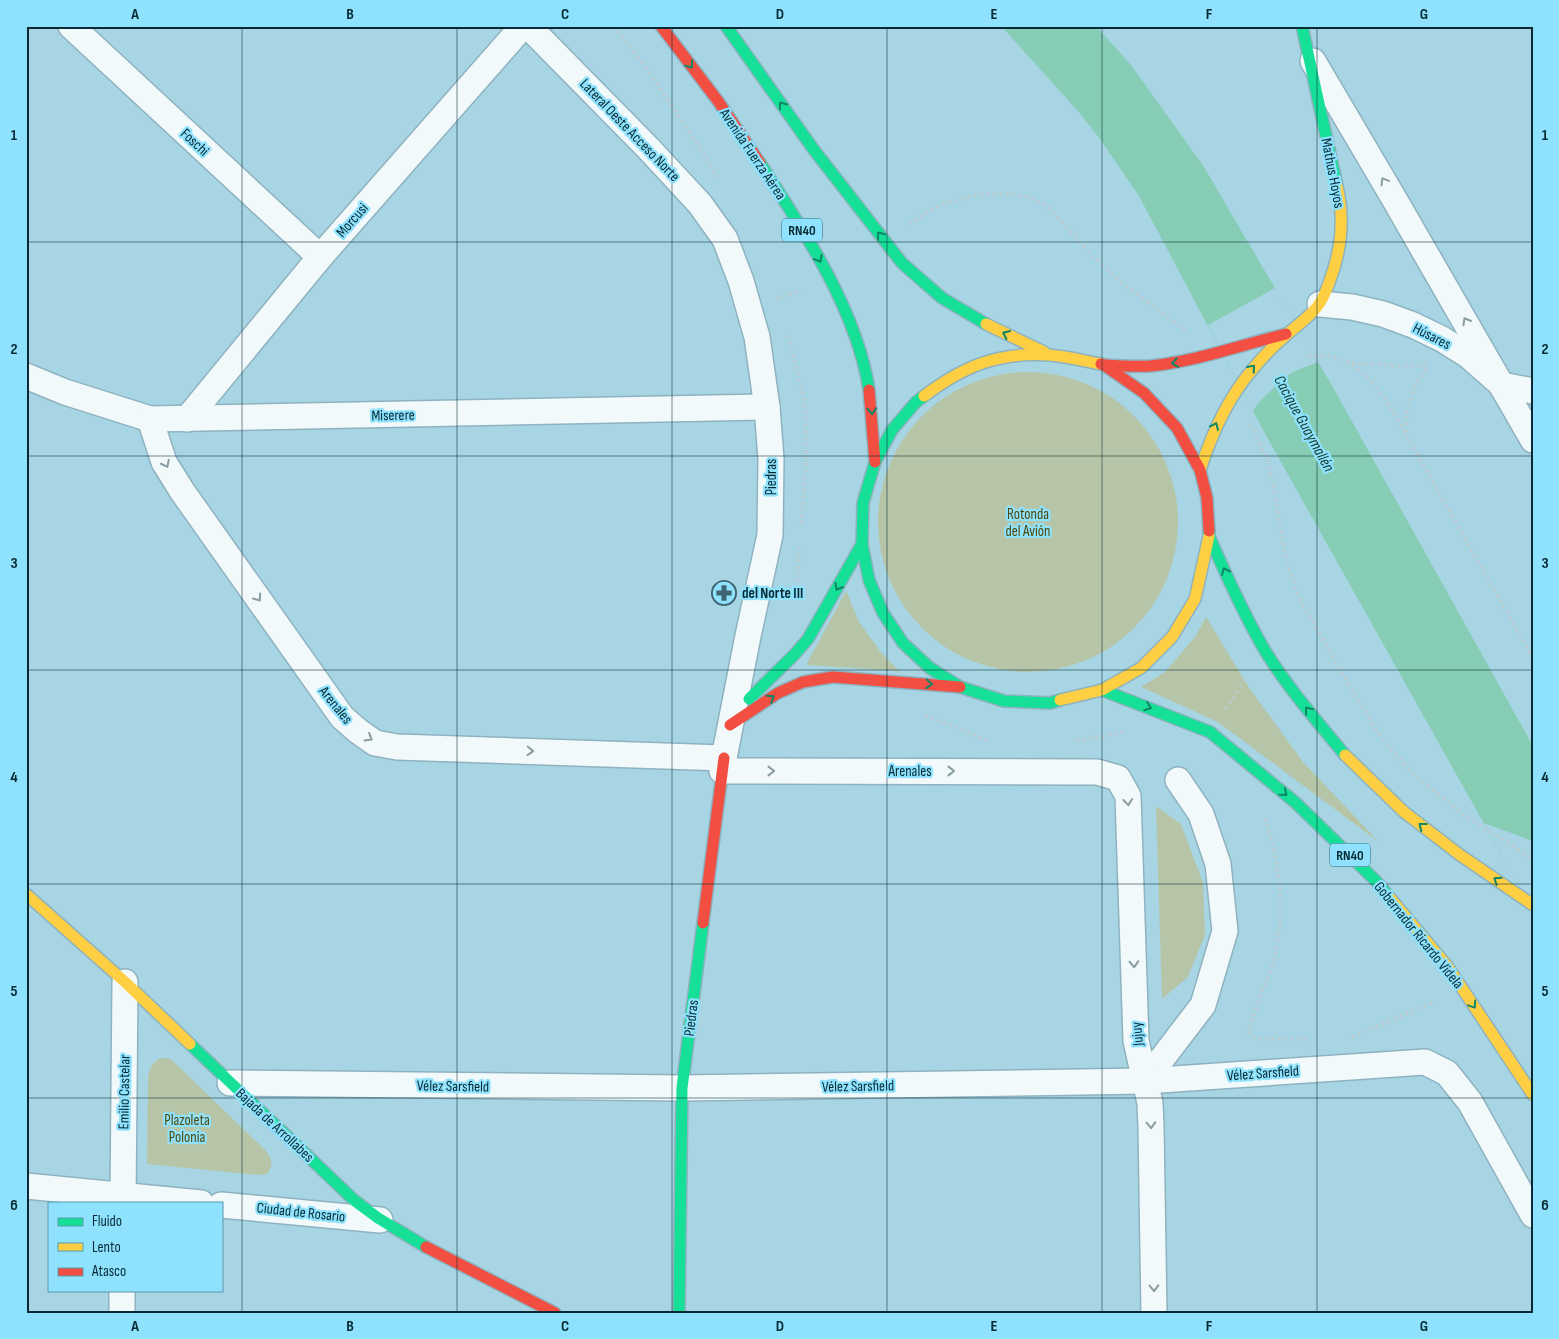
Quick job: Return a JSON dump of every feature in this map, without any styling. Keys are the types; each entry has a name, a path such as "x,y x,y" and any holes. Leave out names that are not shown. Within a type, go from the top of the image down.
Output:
{"main road":[{"name":"Avenida Fuerza Aérea","path":"661,26 736,126 788,206 834,285 863,358 872,403 875,462"},
{"path":"726,26 814,150 902,263 942,298 985,324 1050,355"},
{"name":"Mathus Hoyos","path":"1200,470 1219,418 1239,386 1257,363 1320,304 1334,272 1339,254 1342,229 1341,202 1304,38"},
{"name":"Mathus Hoyos","path":"1050,355 1104,365 1157,366 1184,361 1286,334"},
{"path":"875,462 892,430 916,402 945,380 978,364 1013,355 1050,355"},
{"path":"1102,690 1141,668 1172,637 1195,599 1209,536 1207,498 1200,470 1177,428 1144,393 1104,365"},
{"name":"RN40","path":"875,462 863,503 862,544 869,580 882,613 903,643 930,668 960,687 1004,701 1050,703 1102,690"},
{"path":"1209,536 1234,594 1265,650 1306,708 1352,763 1404,812 1460,855 1533,905"},
{"path":"730,721 808,639 862,544"},
{"path":"730,721 778,693 803,682 833,678 960,687"},
{"name":"Gobernador Ricardo Videla","path":"1102,690 1210,732 1296,802 1376,881 1448,967 1533,1095"},
{"name":"Piedras","path":"679,1313 682,1088 723,764"},
{"name":"Bajada de Arrollabes","path":"26,894 125,982 355,1201 380,1220 426,1247 555,1313"}],"street":[{"name":"Foschi","path":"70,26 320,257"},
{"name":"Morcusi","path":"187,419 320,257 523,26"},
{"name":"Lateral Oeste Acceso Norte","path":"528,26 649,149 700,204 725,239"},
{"path":"1304,38 1533,440"},
{"name":"Piedras","path":"723,764 730,721 770,535 771,459 767,407 757,337 741,281 725,239"},
{"name":"Húsares","path":"1320,304 1352,307 1383,314 1413,325 1442,339 1469,356 1502,385"},
{"name":"Miserere","path":"26,376 65,392 150,419 767,407"},
{"path":"1502,385 1533,391"},
{"name":"Arenales","path":"150,419 164,462 187,499 342,716 358,731 375,742 397,747 723,764 1097,772"},
{"name":"Jujuy","path":"1097,772 1118,778 1128,796 1136,1041 1150,1103 1154,1313"},
{"path":"1146,1081 1203,1005 1225,931 1218,864 1200,814 1178,780"},
{"name":"Emilio Castelar","path":"123,1199 125,982"},
{"name":"Vélez Sarsfield","path":"230,1083 682,1088 1146,1081 1424,1062 1447,1073 1470,1102 1533,1215"},
{"path":"26,1186 123,1199 182,1202"},
{"name":"Ciudad de Rosario","path":"222,1205 380,1220"},
{"path":"122,1292 122,1313"}],"path":[{"path":"613,26 666,98 710,164 718,180"},
{"path":"775,293 780,308"},
{"path":"788,334 805,403 806,463 801,528"},
{"path":"1314,355 1342,358 1351,363 1368,378 1385,398 1533,658"},
{"path":"1351,363 1398,366 1428,365 1414,388 1407,410 1406,433"},
{"path":"800,538 797,584 801,604 813,630"},
{"path":"1210,732 1265,650"},
{"path":"920,714 996,743"},
{"path":"1069,742 1128,731"},
{"path":"1258,812 1273,824"},
{"path":"1265,818 1272,842 1280,884 1280,927 1274,960 1248,1031 1255,1039 1315,1039"},
{"path":"1489,832 1533,859"},
{"path":"1431,993 1442,1008"},
{"path":"1348,1038 1437,1001"}],"green space":[{"name":"Rotonda del Avión","path":"1028,372 1057,375 1085,383 1111,397 1134,416 1153,439 1167,465 1175,493 1178,522 1175,551 1167,579 1153,605 1134,628 1111,647 1085,661 1057,669 1028,672 999,669 971,661 945,647 922,628 903,605 889,579 881,551 878,522 881,493 889,465 903,439 922,416 945,397 971,383 999,375"},
{"path":"846,591 859,622 880,651 899,671 806,665"},
{"path":"1206,617 1250,689 1303,762 1379,842 1218,722 1141,687 1165,672 1195,637"},
{"path":"1156,806 1181,824 1203,883 1205,935 1188,977 1162,999"},
{"name":"Plazoleta Polonia","path":"162,1058 168,1058 173,1061 265,1150 271,1161 271,1167 267,1174 257,1175 147,1164 148,1077 152,1065"}],"water":[{"name":"Cacique Guaymallén","path":"1001,26 1096,26 1131,65 1204,167 1335,391 1533,746 1533,911 1263,430 1139,196 1100,139 1077,110"}],"pier":[{"path":"1275,288 1318,362 1285,377 1259,402 1253,411 1208,325"},
{"path":"1484,823 1533,841 1533,911"}],"traffic: fast":[{"path":"726,26 814,150 902,263 942,298 986,324"},
{"path":"1302,26 1337,186"},
{"path":"760,163 810,243 841,300 863,360 869,390"},
{"path":"924,396 916,402 892,430 875,462 863,503 862,544 869,580 883,613 903,643 930,668 960,687 1004,701 1050,703 1060,700"},
{"path":"1209,531 1209,536 1228,579 1264,649 1292,690 1345,755"},
{"path":"749,699 808,639 862,544"},
{"path":"1102,690 1210,732 1296,803 1376,881 1390,898"},
{"path":"679,1313 682,1088 703,923"},
{"path":"190,1044 355,1201 378,1218 426,1247"}],"traffic: slow":[{"path":"1200,470 1221,417 1243,381 1271,349 1306,319 1324,295 1339,247 1341,211 1337,186"},
{"path":"986,324 1044,352"},
{"path":"924,396 968,369 982,363 1013,356 1048,355 1101,364"},
{"path":"1060,700 1102,690 1141,668 1172,637 1195,599 1209,536"},
{"path":"1345,755 1404,812 1460,855 1533,905"},
{"path":"26,894 125,982 190,1044"},
{"path":"1390,898 1448,967 1533,1095"}],"traffic: jam":[{"path":"661,26 718,101 760,163"},
{"path":"1104,365 1144,366 1167,364 1202,357 1286,334"},
{"path":"1101,364 1144,393 1177,428 1200,470 1207,498 1209,531"},
{"path":"869,390 875,462"},
{"path":"730,725 778,693 803,682 833,677 960,687"},
{"path":"703,923 724,758"},
{"path":"426,1247 555,1313"}],"place":[{"name":"del Norte III","path":"724,593"}]}
